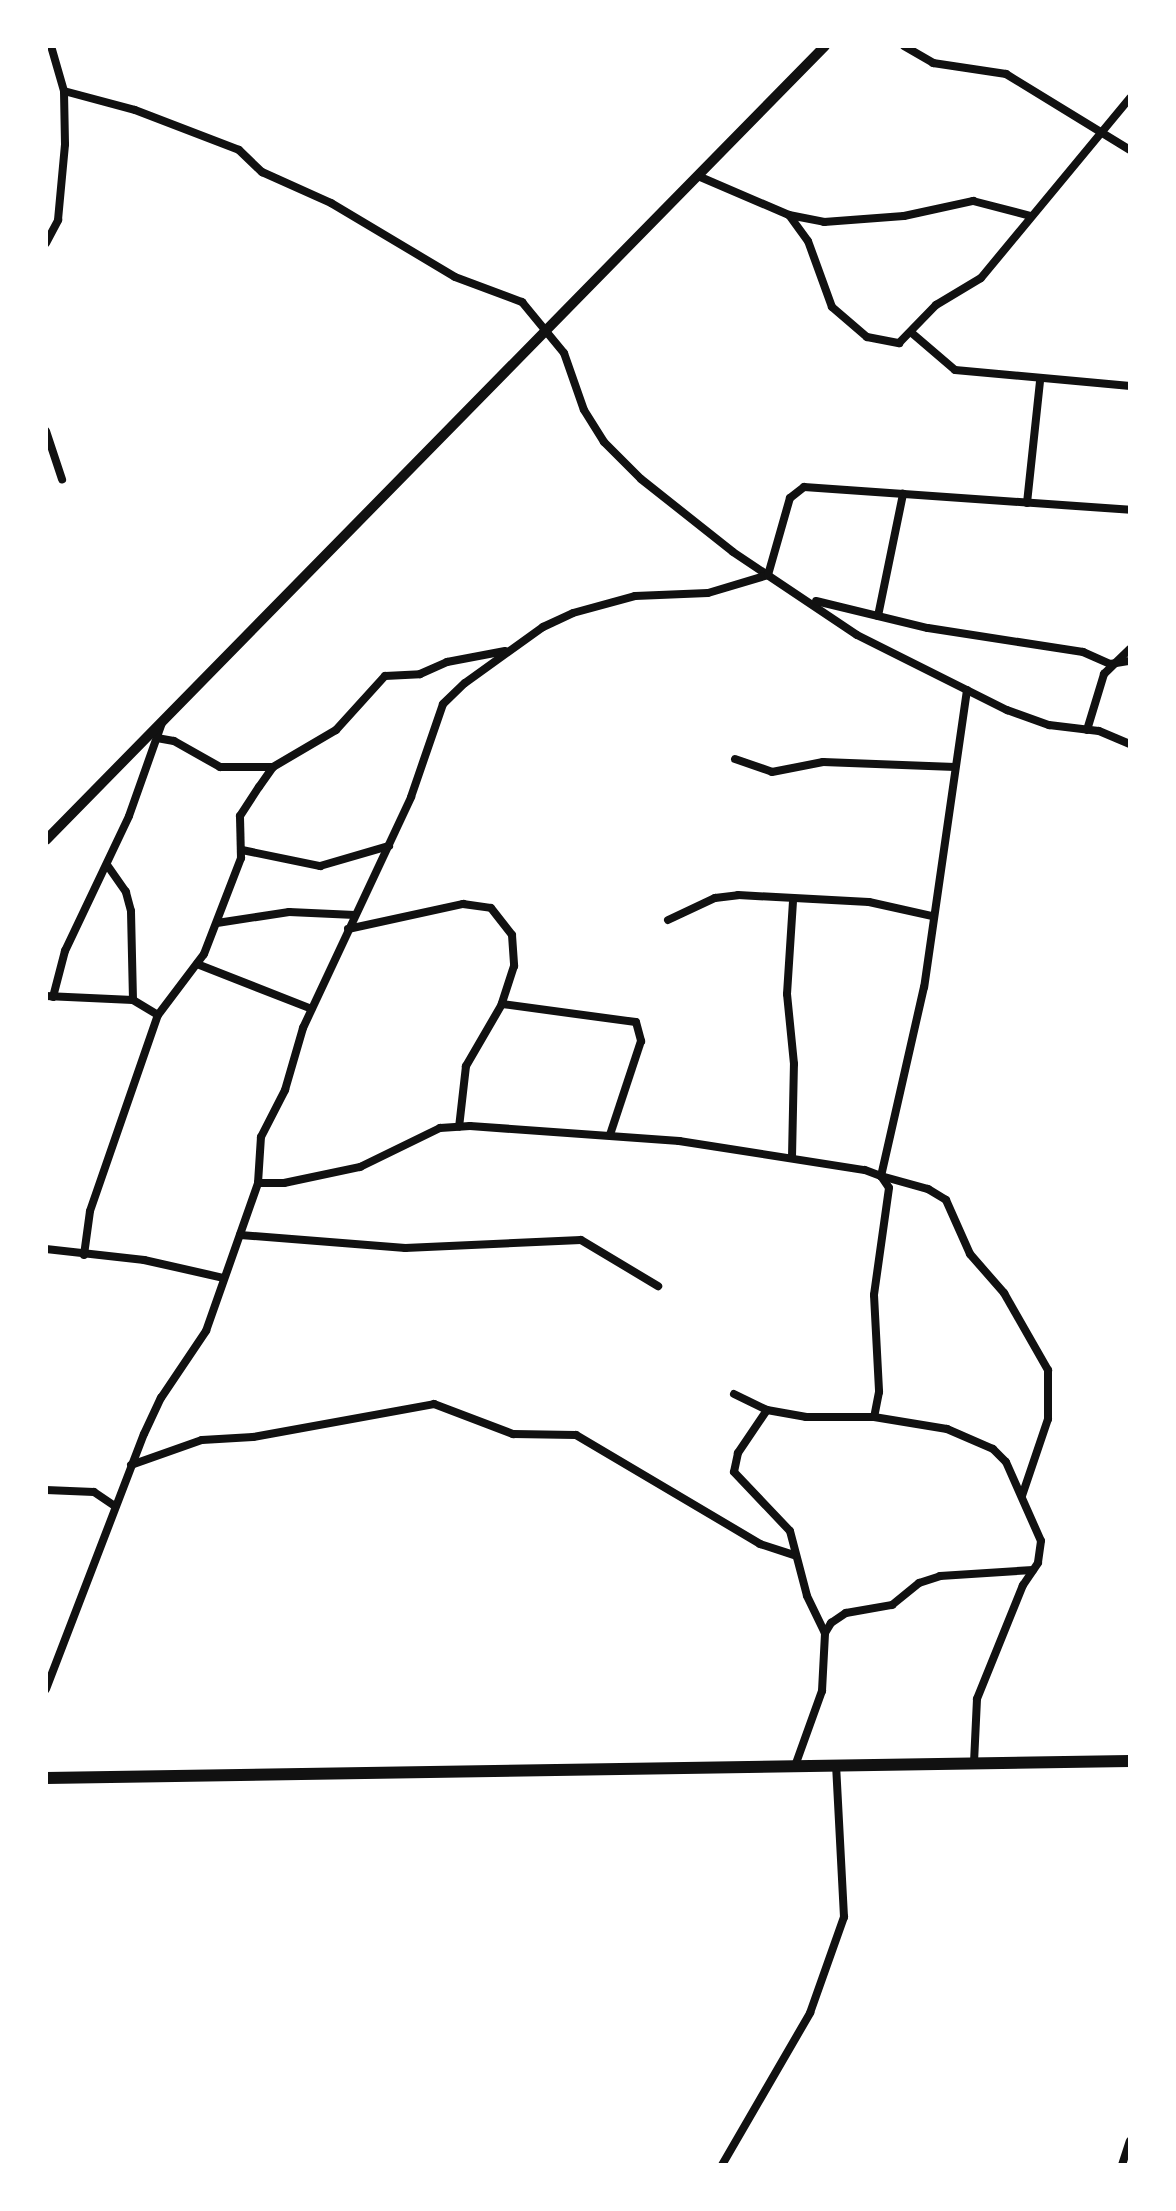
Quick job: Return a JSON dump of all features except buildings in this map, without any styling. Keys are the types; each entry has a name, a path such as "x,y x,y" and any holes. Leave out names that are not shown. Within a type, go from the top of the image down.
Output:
{"main road":[{"path":"46,1778 1130,1761"}],"street":[{"path":"46,243 58,220 63,187 64,91 51,46"},
{"path":"46,840 825,46"},
{"path":"904,46 933,63 1006,74 1130,150"},
{"path":"64,91 135,110 239,150 262,172 331,203 455,277 522,302 548,328 604,442 695,524 768,575 811,600 857,635 967,690 1049,725 1087,730 1130,744"},
{"path":"789,215 808,241 832,307 867,337 886,344 913,334 936,305 981,278 1130,98"},
{"path":"698,176 789,215 824,222 892,217 973,201 1031,216"},
{"path":"913,334 955,370 1040,381 1130,386"},
{"path":"1027,503 1040,381"},
{"path":"46,431 62,479"},
{"path":"768,575 795,492 804,487 1130,510"},
{"path":"878,616 903,494"},
{"path":"46,1689 131,1465 161,1398 206,1331 258,1183 261,1137 285,1090 312,1009 389,846 443,704 509,650 543,627 604,603 708,593 768,575"},
{"path":"811,600 878,616 1083,652 1110,664 1130,661"},
{"path":"1087,730 1110,664 1130,649"},
{"path":"84,1255 90,1211 158,1015 197,964 217,923 242,850 240,816 273,767 336,730 385,676 420,674 447,662 509,650"},
{"path":"874,1417 879,1392 874,1295 889,1188 881,1176 924,987 967,690"},
{"path":"158,1015 133,1000 49,997 65,951 108,866 163,721"},
{"path":"157,738 174,741 220,767 273,767"},
{"path":"735,759 772,772 823,762 955,767"},
{"path":"242,850 320,866 389,846"},
{"path":"108,866 126,892 131,911 133,1000"},
{"path":"668,920 715,898 738,895 793,902 869,902 932,916"},
{"path":"792,1157 794,1064 787,994 793,902"},
{"path":"348,929 463,904 491,908 512,935 514,966 502,1004 466,1066 459,1127"},
{"path":"217,923 289,912 355,915"},
{"path":"197,964 312,1009"},
{"path":"502,1004 636,1022 641,1041 610,1135"},
{"path":"258,1183 284,1183 360,1167 415,1138 459,1127 737,1146 928,1189 946,1200 970,1254 1004,1293 1048,1370 1048,1419 1022,1496"},
{"path":"240,1235 405,1248 581,1240 658,1286"},
{"path":"46,1249 144,1260 224,1278"},
{"path":"734,1394 767,1410 806,1417 874,1417 947,1429 993,1449 1022,1496 1041,1541 1033,1570 977,1699 974,1763"},
{"path":"131,1465 202,1440 253,1437 434,1404 513,1434 576,1435 747,1537 794,1555"},
{"path":"767,1410 738,1453 734,1472 790,1531 794,1555 825,1633 822,1691 795,1766"},
{"path":"46,1490 94,1492 115,1506"},
{"path":"825,1633 846,1613 892,1605 919,1583 940,1576 1033,1570"},
{"path":"722,2165 810,2013 844,1917 836,1765"},
{"path":"1122,2165 1130,2141"}]}
